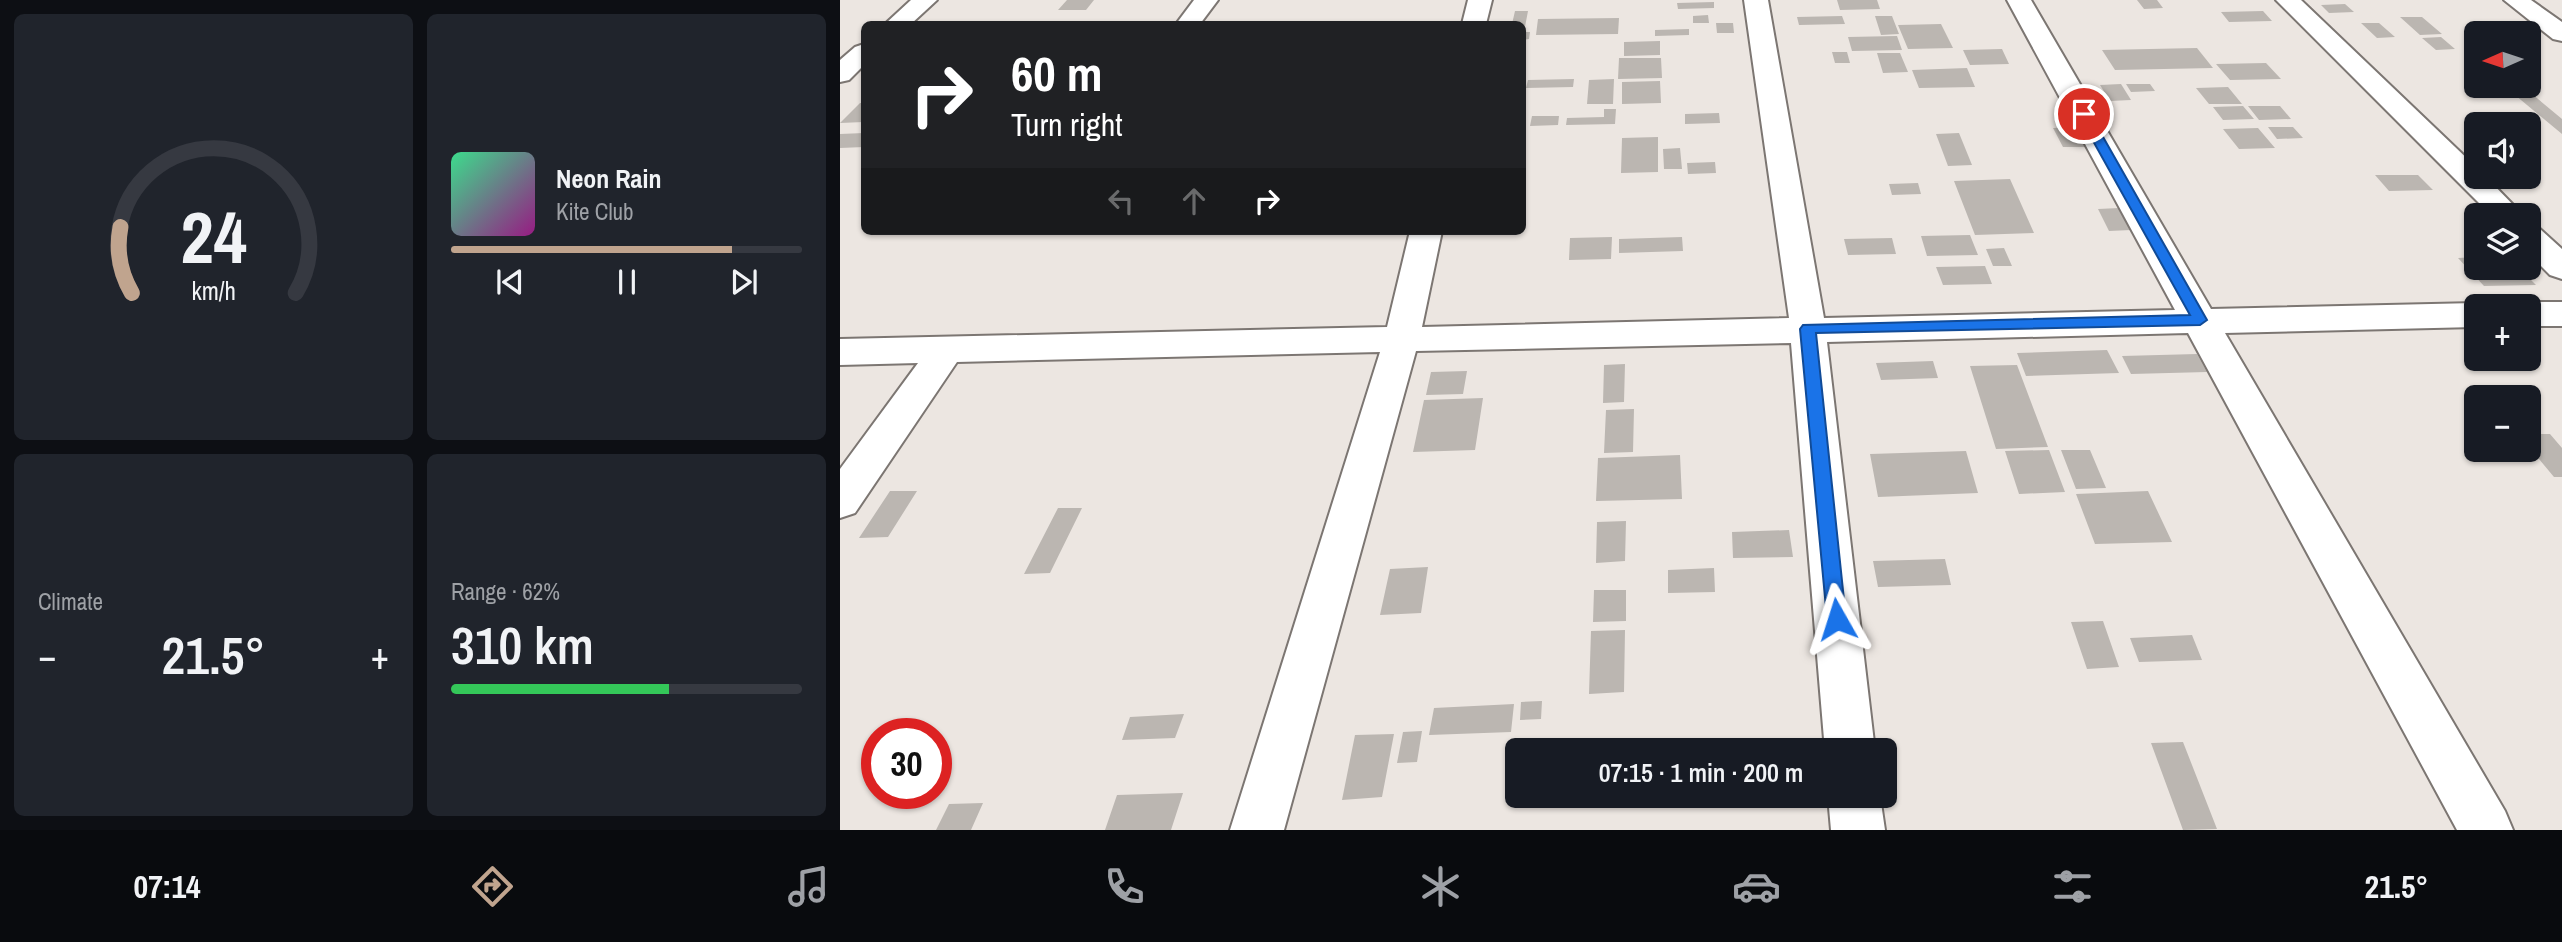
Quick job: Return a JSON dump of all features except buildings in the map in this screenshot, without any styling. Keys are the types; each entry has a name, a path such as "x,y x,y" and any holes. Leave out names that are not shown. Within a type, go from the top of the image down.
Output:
{"street":[{"path":"900,21 925,0"},
{"path":"1190,21 1206,0"},
{"path":"1475,21 1480,0"},
{"path":"1756,0 1808,329 1849,738"},
{"path":"2019,0 2486,830"},
{"path":"2288,0 2496,203"},
{"path":"2516,0 2562,34"},
{"path":"840,74 861,55"},
{"path":"1257,830 1402,338 1425,235"},
{"path":"2541,248 2562,268"},
{"path":"2541,314 2562,314"},
{"path":"840,352 2464,315"},
{"path":"840,501 947,349"},
{"path":"1855,808 1858,830"}],"route":[{"path":"1837,619 1808,329 2200,320 2084,114"}]}
